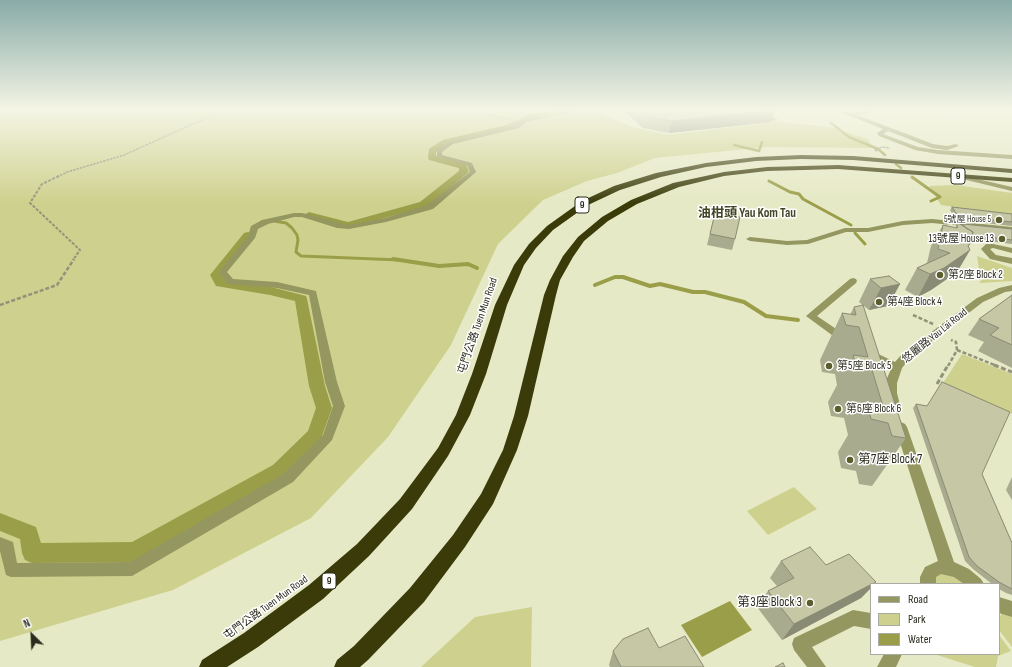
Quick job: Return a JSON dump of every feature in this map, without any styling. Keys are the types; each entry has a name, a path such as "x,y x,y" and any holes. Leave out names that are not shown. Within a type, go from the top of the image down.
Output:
{"highway":[{"name":"屯門公路 Tuen Mun Road","path":"209,667 257,636 316,592 363,550 406,504 430,472 453,435 463,415 479,374 500,305 519,265 532,246 550,228 585,203 617,188 659,175 706,165 756,159 801,157 853,158 1012,171"},
{"name":"9","path":"344,667 361,653 417,595 459,541 487,498 510,450 519,423 555,280 568,256 581,239 605,219 634,202 667,188 706,177 735,172 830,166 1012,180"}],"street":[{"path":"0,544 8,547 11,570 132,569 288,478 328,437 339,406 331,382 313,293 277,285 230,282 223,272 252,236 254,228 265,222 294,215 302,215 348,227 386,220 430,207 473,172 470,164 439,156 439,151 451,144 462,141"},
{"path":"895,141 921,150 950,154 1012,157"},
{"path":"919,141 932,146 947,148 956,146"},
{"path":"956,176 1012,189"},
{"path":"750,239 787,243 808,242 852,229 868,230 903,223 952,218 1012,229"},
{"path":"952,218 959,230"},
{"path":"1011,250 993,246 989,246 985,249 993,257 1012,261"},
{"path":"853,281 811,316 854,345 897,367"},
{"name":"悠麗路 Yau Lai Road","path":"948,568 940,549 891,393 891,383 897,367 906,356 980,300 1002,290 1012,288"},
{"path":"928,583 930,572 940,567 948,568 964,574 975,583"},
{"path":"1000,605 1012,609"},
{"path":"817,667 800,644 853,618 870,622"},
{"path":"886,667 893,655"}],"path":[{"path":"0,306 57,285 80,250 30,203 42,184 67,172 124,155 155,141"},
{"path":"913,315 933,324"},
{"path":"937,384 957,350 956,342 951,340"},
{"path":"957,350 1012,372"}],"green space":[{"path":"0,141 869,141 872,148 768,147 655,158 617,173 587,181 543,200 498,244 451,345 388,437 311,518 173,590 0,641"},
{"path":"956,185 1012,193 1012,215 941,205 929,186"},
{"path":"977,256 1012,268 1012,281 979,283 985,276 979,269"},
{"path":"962,354 1012,374 1012,414 943,383"},
{"path":"794,487 817,509 768,535 747,511"},
{"path":"942,571 971,583 932,583 936,573"},
{"path":"532,607 531,667 421,667 475,617"},
{"path":"1004,610 1012,613 1012,647 1000,631 1000,616"},
{"path":"1000,636 1011,651 998,656 996,667 975,667 937,655 1000,655"}],"water":[{"path":"730,601 752,630 702,657 681,625"}],"building":[{"path":"952,207 1012,214 1012,222 958,216"},
{"path":"715,213 740,217 735,239 710,234"},
{"path":"958,223 973,232 971,242 968,246 970,250 944,268 930,274 917,268 950,253 938,249 943,225 957,228"},
{"path":"963,224 1012,229 1012,240 972,235 973,232 966,228"},
{"path":"889,276 900,284 881,288 870,279"},
{"path":"1012,295 1012,345 990,335 999,328 979,319"},
{"path":"863,305 906,438 892,436 888,423 871,419 867,403 883,406 872,370 857,368 853,355 868,357 859,327 846,325 842,313 856,315 854,307"},
{"path":"942,382 1010,412 982,474 1012,543 1012,589 999,582 977,566 969,557 916,404 927,406"},
{"path":"810,547 826,565 849,554 876,582 870,583 870,585 794,624 768,591 794,578 781,561"},
{"path":"648,628 659,648 685,636 704,667 621,667 613,651 623,639"},
{"path":"783,663 785,667 775,667"}],"waterway":[{"path":"309,215 348,225 424,204 464,172 463,166 432,158 432,151 450,141"},
{"path":"859,141 878,149 885,155"},
{"path":"734,145 759,151 762,142"},
{"path":"896,164 901,168"},
{"path":"912,177 940,197 931,201"},
{"path":"769,181 790,192 799,194 803,199 851,225"},
{"path":"274,221 286,223 292,228 297,235 298,240 296,252 301,256 399,260"},
{"path":"855,233 865,244"},
{"path":"0,522 29,533 32,553 134,552 279,470 315,434 324,408 317,386 301,299 271,291 220,283 216,275 248,235"},
{"path":"393,259 399,260"},
{"path":"399,260 439,266 468,264 477,268"},
{"path":"595,285 615,277 623,277 650,286 660,284 693,292 705,292 744,302 766,316 798,320"}],"place":[{"name":"5號屋 House 5","path":"999,220"},
{"name":"13號屋 House 13","path":"1002,239"},
{"name":"第2座 Block 2","path":"940,275"},
{"name":"第4座 Block 4","path":"879,302"},
{"name":"第5座 Block 5","path":"829,366"},
{"name":"第6座 Block 6","path":"838,409"},
{"name":"第7座 Block 7","path":"850,460"},
{"name":"第3座 Block 3","path":"810,603"}],"district":[{"name":"油柑頭 Yau Kom Tau","path":"747,214"}]}
